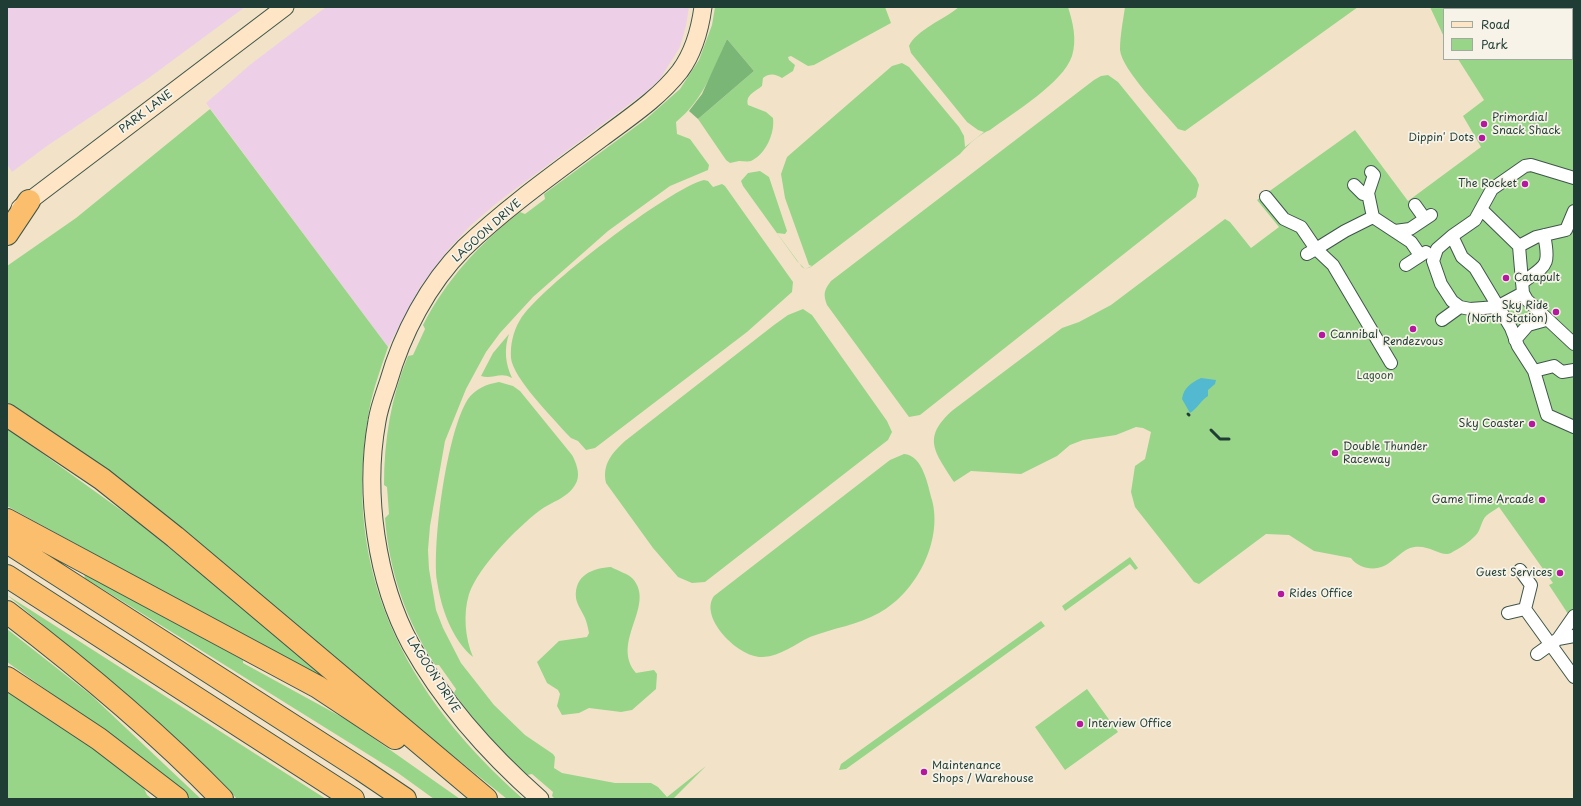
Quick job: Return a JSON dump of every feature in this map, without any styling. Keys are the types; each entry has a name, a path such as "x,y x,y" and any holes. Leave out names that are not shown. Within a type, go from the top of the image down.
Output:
{"highway":[{"path":"7,234 29,201"},
{"path":"7,415 102,479 175,537 484,799"},
{"path":"7,520 318,687 484,799"},
{"path":"7,542 405,799"},
{"path":"7,576 353,799"},
{"path":"7,612 115,698 168,746 222,799"},
{"path":"7,678 99,739 177,799"}],"street":[{"name":"PARK LANE","path":"7,217 285,7"},
{"name":"LAGOON DRIVE","path":"540,799 507,770 476,736 447,700 411,644 395,606 382,566 375,526 372,471 377,420 395,357 423,301 454,258 502,213 651,101 681,70 699,33 703,7"},
{"path":"1544,235 1547,252 1546,263 1522,288 1498,307 1476,309 1460,307 1452,301 1441,284 1432,261 1437,249 1449,235 1475,220 1475,212 1492,189 1525,166 1531,165 1572,175"},
{"path":"1371,172 1374,175 1368,193 1373,217 1411,242 1417,251"},
{"path":"1354,185 1363,194 1368,193"},
{"path":"1266,197 1284,219 1301,227 1312,251 1333,265 1363,326 1391,363"},
{"path":"1395,231 1410,229 1428,217 1415,205"},
{"path":"1475,212 1519,246 1522,288 1527,300 1546,320 1573,341"},
{"path":"1519,246 1536,237 1566,230 1574,212"},
{"path":"1312,251 1345,231 1373,217"},
{"path":"1449,235 1462,257 1475,268 1485,287 1511,328 1515,340 1534,371 1547,414 1574,427"},
{"path":"1405,263 1417,251 1437,249"},
{"path":"1476,309 1485,287"},
{"path":"1442,320 1460,307"},
{"path":"1515,340 1528,326 1546,320"},
{"path":"1534,371 1554,366 1562,372 1574,370"},
{"path":"1520,570 1531,585 1525,609"},
{"path":"1508,613 1525,609"},
{"path":"1525,609 1554,642 1574,678"},
{"path":"1537,654 1554,642 1574,616"},
{"path":"1554,642 1574,636"}],"shaded area":[{"path":"7,7 245,7 146,80 47,146 12,172 7,164"},
{"path":"326,7 689,7 686,26 680,47 660,79 647,91 498,202 470,226 447,251 420,287 388,347 206,103 251,64"}],"green space":[{"path":"715,7 885,7 891,23 814,65 808,66 791,56 788,57 789,60 795,65 793,71 782,78 768,75 763,78 762,86 749,96 747,102 748,105 766,112 773,118 773,130 771,136 765,148 756,158 751,161 730,163 726,160 698,119 754,71 727,39 712,74 700,95 676,122 677,134 690,139 709,165 708,170 670,186 608,231 533,297 500,333 486,352 466,389 445,441 430,526 428,550 429,569 436,610 443,628 461,663 494,705 525,735 553,754 555,757 554,768 562,773 615,783 651,783 658,787 667,797 706,766 673,799 555,799 552,796 553,792 532,774 527,775 507,756 471,715 454,693 456,689 439,665 435,665 407,613 390,557 385,518 389,514 387,487 384,485 385,452 393,403 408,356 413,355 425,329 423,325 442,293 465,263 505,224 520,212 525,214 545,199 544,194 646,119 680,89 699,60 712,25"},
{"path":"959,7 1068,7 1074,31 1074,43 1072,56 1067,66 1059,77 1036,97 971,142 984,132 978,130 967,122 911,53 909,46 912,40 924,30"},
{"path":"1125,7 1358,7 1185,131 1178,129 1154,102 1122,58 1120,45"},
{"name":"Lagoon","path":"1430,7 1574,7 1574,623 1549,585 1553,583 1499,507 1486,516 1478,533 1473,538 1451,553 1447,554 1423,547 1410,548 1380,568 1366,568 1351,558 1314,551 1289,535 1266,534 1199,584 1194,582 1135,507 1131,492 1135,466 1145,459 1151,432 1143,428 1136,427 1116,435 1083,440 1070,445 1057,456 1021,474 971,471 954,482 941,462 934,445 934,437 937,429 943,420 953,410 1062,328 1079,322 1111,305 1225,219 1230,222 1251,248 1279,227 1257,200 1355,130 1408,201 1481,147 1463,116 1484,100 1459,60 1573,60 1573,8 1443,8 1443,35"},
{"path":"727,39 754,71 698,119 689,111 702,94"},
{"path":"902,63 909,67 959,127 964,136 965,147 970,143 960,154 811,267 805,269 812,266 809,265 785,198 781,174 787,157 892,66"},
{"path":"1108,75 1118,82 1196,178 1199,185 1196,197 920,415 909,417 827,305 825,292 827,287 831,281 1094,80 1101,76"},
{"path":"210,109 388,347 377,379 369,411 362,470 364,525 374,577 391,626 415,673 445,717 481,759 523,799 507,799 48,431 7,402 7,266 76,218"},
{"path":"760,171 769,177 787,231 785,234 777,233 799,263 797,261 743,186 741,181 748,173"},
{"path":"704,180 708,181 713,187 722,184 725,186 793,282 792,292 747,332 595,448 586,450 578,441 571,438 566,433 534,397 518,376 511,358 511,349 516,329 520,320 532,305 577,264 606,241 663,201 687,187"},
{"path":"803,309 812,315 887,421 892,432 888,440 705,582 692,583 678,577 653,548 606,483 605,470 609,459 625,441 774,325 788,315"},
{"path":"509,334 506,345 506,356 512,378 504,375 489,377 481,376 493,353"},
{"path":"499,382 513,386 520,391 572,455 577,468 578,478 574,487 570,491 560,499 539,511 509,538 489,560 474,583 469,594 466,610 468,642 473,657 453,633 441,602 437,581 436,564 439,515 448,461 460,414 468,399 474,392 490,384"},
{"path":"7,428 136,521 325,674 323,679 7,506"},
{"path":"904,454 916,460 924,472 932,500 934,532 924,564 904,593 892,604 871,617 810,637 788,649 770,656 754,656 743,651 724,636 716,625 712,615 711,605 714,596 890,460"},
{"path":"1130,557 1138,568 1135,570 1130,564 1065,611 1062,606"},
{"path":"611,567 631,577 639,590 640,601 628,649 629,661 636,673 654,670 657,674 656,689 632,710 621,712 589,708 579,713 562,715 557,706 560,694 558,690 547,683 537,662 559,641 587,637 589,633 587,624 576,598 578,584 581,578 591,571"},
{"path":"84,574 243,660 243,663 349,721 460,799 434,799 398,773 85,578"},
{"path":"7,595 326,799 237,799 198,759 143,708"},
{"path":"1041,621 1045,626 846,769 839,770 841,764"},
{"path":"7,629 91,695 201,799 190,799 123,744 7,662"},
{"path":"1087,689 1118,732 1065,770 1035,727"},
{"path":"7,690 70,731 142,784 147,795 152,799 7,799"}],"water":[{"path":"1201,378 1216,380 1215,384 1208,390 1208,396 1190,413 1182,399 1184,391 1188,386"}],"railway":[{"path":"1211,430 1220,439 1229,439"}],"place":[{"name":"Primordial Snack Shack","path":"1484,124"},
{"name":"Dippin' Dots","path":"1482,138"},
{"name":"The Rocket","path":"1525,184"},
{"name":"Catapult","path":"1506,278"},
{"name":"Sky Ride (North Station)","path":"1556,312"},
{"name":"Rendezvous","path":"1413,329"},
{"name":"Cannibal","path":"1322,335"},
{"name":"Sky Coaster","path":"1532,424"},
{"name":"Double Thunder Raceway","path":"1335,453"},
{"name":"Game Time Arcade","path":"1542,500"},
{"name":"Guest Services","path":"1560,573"},
{"name":"Rides Office","path":"1281,594"},
{"name":"Interview Office","path":"1080,724"},
{"name":"Maintenance Shops / Warehouse","path":"924,772"}]}
